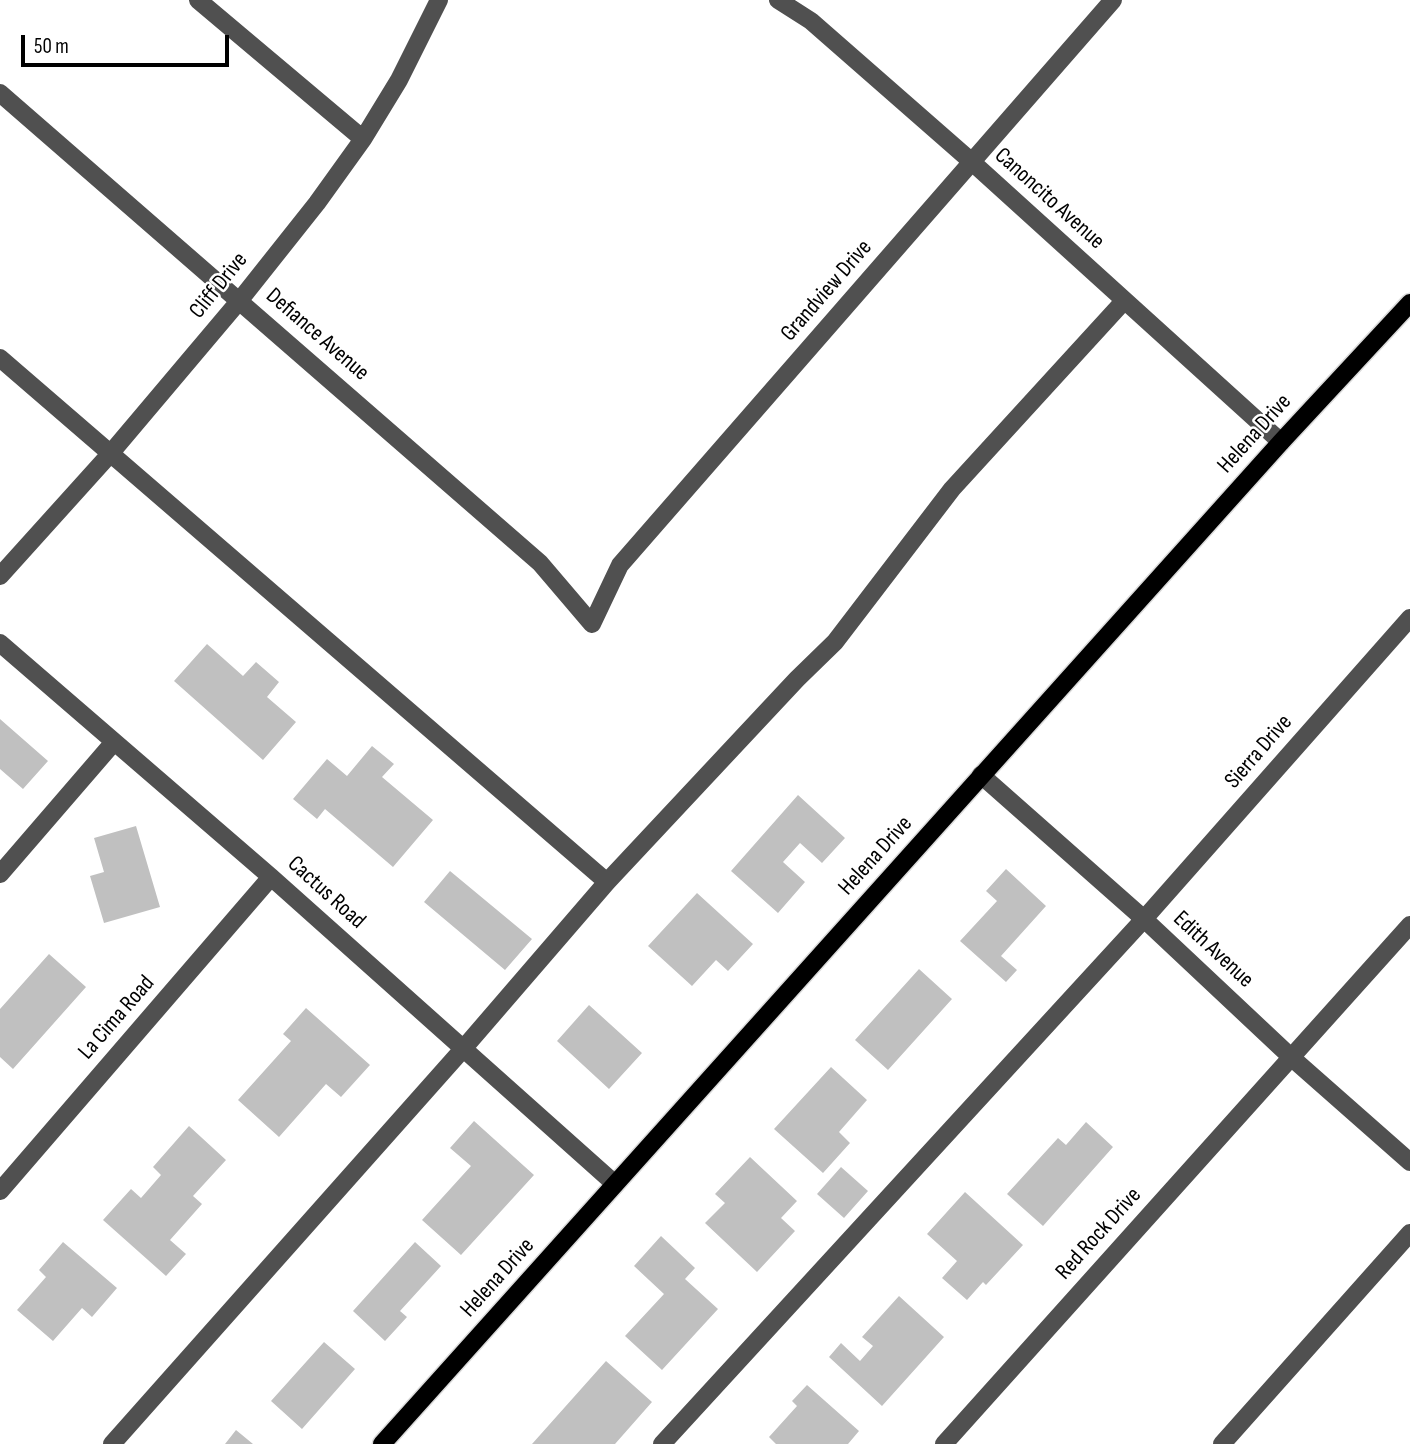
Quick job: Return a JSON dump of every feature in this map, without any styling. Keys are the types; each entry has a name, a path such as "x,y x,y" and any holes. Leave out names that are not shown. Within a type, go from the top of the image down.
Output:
{"main road":[{"name":"Helena Drive","path":"382,1444 1281,442 1410,303"}],"street":[{"path":"198,0 363,139"},
{"name":"Cliff Drive","path":"0,576 110,454 240,300 317,203 363,139 399,80 439,0"},
{"name":"Canoncito Avenue","path":"778,0 811,21 972,162 1281,442"},
{"name":"Grandview Drive","path":"592,624 620,565 1113,0"},
{"name":"Defiance Avenue","path":"0,93 540,563 592,624"},
{"path":"112,1444 464,1049 607,883 797,679 835,642 952,489 1124,300"},
{"path":"0,358 607,883"},
{"name":"Sierra Drive","path":"662,1444 1144,919 1410,618"},
{"name":"Cactus Road","path":"0,643 271,877 615,1184"},
{"path":"0,874 114,742"},
{"name":"Edith Avenue","path":"981,775 1144,919 1292,1058 1410,1162"},
{"name":"La Cima Road","path":"0,1191 271,877"},
{"name":"Red Rock Drive","path":"944,1444 1410,925"},
{"path":"1222,1444 1410,1233"}],"building":[{"path":"207,644 243,676 256,662 279,682 267,697 296,722 263,760 174,681"},
{"path":"0,719 48,761 23,789 0,769"},
{"path":"372,746 394,764 382,777 433,820 393,867 325,809 317,819 293,799 327,759 347,776"},
{"path":"798,795 845,838 822,863 800,843 783,862 805,882 778,913 731,871"},
{"path":"136,826 160,907 104,923 90,876 104,872 94,838"},
{"path":"1006,869 1046,906 1001,956 1017,970 1006,982 960,941 997,901 986,891"},
{"path":"450,871 532,939 505,970 424,902"},
{"path":"697,893 753,944 728,971 716,960 692,986 648,946"},
{"path":"49,954 86,987 13,1069 0,1057 0,1009"},
{"path":"919,969 952,999 888,1070 855,1040"},
{"path":"589,1005 642,1053 609,1089 557,1041"},
{"path":"306,1008 370,1065 341,1097 326,1084 279,1137 238,1100 291,1041 283,1034"},
{"path":"831,1067 867,1100 839,1132 850,1143 823,1173 774,1129"},
{"path":"474,1121 534,1175 461,1255 422,1220 471,1166 450,1148"},
{"path":"1086,1122 1113,1147 1043,1226 1007,1194 1058,1138 1066,1145"},
{"path":"189,1126 226,1160 193,1196 202,1204 170,1240 186,1254 166,1276 103,1220 131,1189 141,1198 161,1175 153,1167"},
{"path":"750,1157 797,1201 781,1218 795,1231 757,1272 705,1223 725,1203 715,1194"},
{"path":"841,1167 868,1191 844,1218 817,1194"},
{"path":"965,1192 1023,1245 986,1285 983,1282 967,1300 942,1278 957,1261 927,1234"},
{"path":"661,1236 695,1268 685,1279 718,1309 662,1370 625,1336 664,1294 634,1266"},
{"path":"63,1242 117,1288 92,1317 82,1308 53,1341 17,1310 46,1277 39,1270"},
{"path":"415,1242 441,1266 400,1311 407,1317 385,1341 353,1311"},
{"path":"899,1296 944,1337 882,1406 829,1357 841,1343 860,1361 873,1346 862,1337"},
{"path":"324,1342 355,1369 302,1429 271,1401"},
{"path":"606,1361 652,1402 615,1444 532,1444"},
{"path":"807,1385 859,1431 848,1444 776,1444 769,1437 797,1406 792,1401"},
{"path":"236,1430 253,1444 225,1444"}]}
